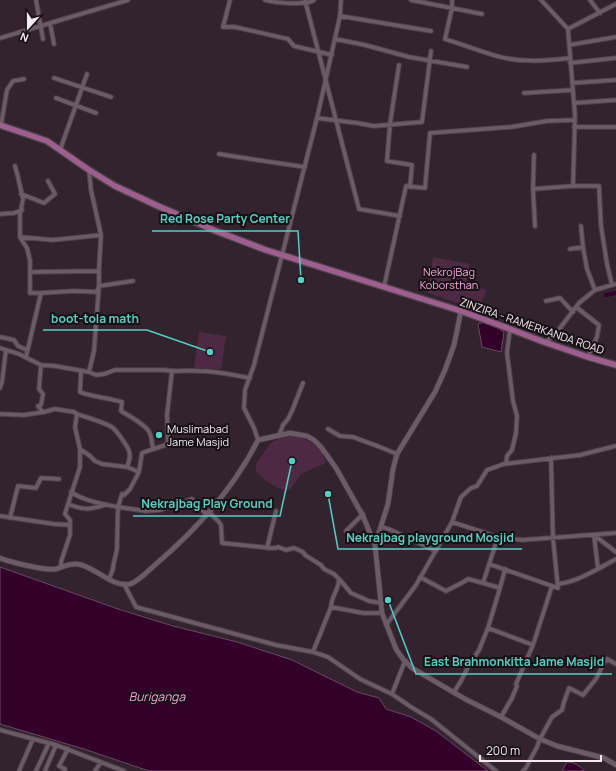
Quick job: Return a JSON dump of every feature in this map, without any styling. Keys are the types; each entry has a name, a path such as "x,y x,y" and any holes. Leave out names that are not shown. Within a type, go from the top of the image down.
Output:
{"main road":[{"name":"ZINZIRA - RAMERKANDA ROAD","path":"0,125 47,141 115,186 158,206 266,250 461,311 510,328 544,342 616,365"}],"street":[{"path":"36,0 43,39"},
{"path":"0,38 128,0"},
{"path":"230,0 223,27 235,27 288,39 294,46 332,55"},
{"path":"265,0 275,3 290,4 311,2 314,0"},
{"path":"305,0 359,209 400,216"},
{"path":"0,558 46,569 56,569 68,564 78,564 110,579 124,584 131,583 148,571 192,531 219,500 251,454 258,440 244,408 245,390 250,378 262,335 305,167 332,55 342,0"},
{"path":"411,0 482,14"},
{"path":"452,0 452,8 445,38 493,55 504,58 543,61 616,58"},
{"path":"549,0 543,2 568,29 575,120 573,186"},
{"path":"590,0 600,13"},
{"path":"568,29 616,4"},
{"path":"340,16 431,31"},
{"path":"50,24 54,44"},
{"path":"569,45 616,37"},
{"path":"335,39 409,57 467,67"},
{"path":"317,118 374,126 422,122 431,51"},
{"path":"399,65 390,124 388,161 412,165 410,187"},
{"path":"60,150 87,74"},
{"path":"54,78 111,97"},
{"path":"0,125 7,90 13,81 24,79"},
{"path":"572,84 616,80"},
{"path":"524,93 573,90"},
{"path":"56,98 96,113"},
{"path":"574,103 616,100"},
{"path":"384,287 406,186 425,188 430,133 511,127 547,121 575,120"},
{"path":"574,128 616,127"},
{"path":"219,154 305,167"},
{"path":"534,155 533,189 535,226"},
{"path":"15,166 23,199 20,215 20,237 27,248 30,260 30,293 74,291 97,292 99,286"},
{"path":"89,170 91,190 102,235 94,351 89,372"},
{"path":"22,194 44,203 55,194 48,181"},
{"path":"533,189 599,186 601,226 607,264 614,284 595,290 578,303 554,336 544,342"},
{"path":"0,214 14,213 22,210"},
{"path":"581,226 587,269 595,290"},
{"path":"20,237 53,240 102,235"},
{"path":"570,249 583,247"},
{"path":"31,272 99,271"},
{"path":"99,286 133,281"},
{"path":"26,358 41,293"},
{"path":"546,301 560,298 572,312"},
{"path":"576,307 599,324 597,337 588,357"},
{"path":"375,545 382,527 388,504 393,469 397,454 435,392 445,370 454,345 461,311"},
{"path":"506,464 507,456 512,450 518,416 512,401 507,352 510,328"},
{"path":"0,337 14,340 18,346 27,350"},
{"path":"0,348 19,354 41,365 89,372 96,375 115,370 165,370 218,372 250,378"},
{"path":"0,388 6,350"},
{"path":"41,365 39,389 43,394 41,406 38,406 43,412"},
{"path":"81,371 80,392 86,395 122,402 121,411 149,431 152,441 152,449"},
{"path":"110,579 117,549 118,507 122,494 124,495 130,490 139,472 142,454 166,445 168,441 167,415 172,371"},
{"path":"279,436 283,425 292,411 302,383"},
{"path":"0,414 24,415 55,409 74,412 112,427 129,451 130,460 127,467"},
{"path":"61,567 60,562 70,534 70,518 65,514 80,468 80,449 74,427 77,414"},
{"path":"328,429 340,436 354,437 397,454"},
{"path":"258,440 290,433 307,436 321,447 336,468 363,514 375,545 382,613 396,649 412,668 465,699 540,739 558,746 604,758 616,765"},
{"path":"386,625 416,585 436,551 452,522 461,497 471,488 477,486 487,470 506,464 580,456 616,446"},
{"path":"80,449 95,461 102,464 127,467 139,472"},
{"path":"488,564 558,588 553,538 551,458"},
{"path":"10,518 18,486 36,488 40,478 59,479"},
{"path":"71,492 78,497 90,501 146,511 160,510 192,499 219,522 221,525 222,543 267,548 278,547 286,550 294,548 321,565 324,570 334,574 351,593 369,601 380,603"},
{"path":"68,504 82,509 95,508 105,504"},
{"path":"267,548 276,511"},
{"path":"346,531 363,514"},
{"path":"0,516 70,525"},
{"path":"452,522 498,537 522,540 616,533"},
{"path":"382,527 436,551"},
{"path":"594,535 616,552"},
{"path":"594,535 598,569"},
{"path":"483,583 498,537"},
{"path":"558,584 572,582 616,559"},
{"path":"454,692 468,665 479,650 488,628 505,570"},
{"path":"420,577 446,591 468,579 500,588"},
{"path":"313,652 331,607 340,579"},
{"path":"124,584 136,606 276,645 313,652 328,657 360,679 392,694 411,708 430,719 496,771"},
{"path":"501,717 518,686 516,684 533,645 552,586"},
{"path":"331,607 363,612 382,613"},
{"path":"488,628 533,645"},
{"path":"523,771 526,768 552,717 562,710 570,688 583,695 596,679 607,659 616,664"},
{"path":"392,694 405,661"},
{"path":"0,730 56,745 118,770 124,771"},
{"path":"19,771 33,739"},
{"path":"36,771 49,743"},
{"path":"45,771 56,745"},
{"path":"64,771 65,769 60,766 68,749"},
{"path":"95,771 101,762"}],"green space":[{"name":"NekrojBag Koborsthan","path":"433,257 470,264 466,284 487,290 478,310 428,293"},
{"path":"199,332 226,336 221,369 194,368"},
{"path":"293,435 316,445 325,458 326,463 301,474 292,488 286,490 276,487 262,477 256,470 256,464 272,442"}],"water":[{"path":"487,321 504,332 501,352 482,347 478,324"},
{"name":"Buriganga","path":"0,567 118,609 173,626 237,642 292,660 357,692 379,698 386,709 411,717 436,731 488,771 149,771 84,749 0,724"},
{"path":"567,762 581,767 584,771 562,771"}],"waterway":[{"path":"606,295 616,293"}],"place":[{"name":"Red Rose Party Center","path":"301,280"},
{"name":"boot-tola math","path":"210,352"},
{"name":"Muslimabad Jame Masjid","path":"159,435"},
{"name":"Nekrajbag Play Ground","path":"292,461"},
{"name":"Nekrajbag playground Mosjid","path":"328,494"},
{"name":"East Brahmonkitta Jame Masjid","path":"388,600"}]}
